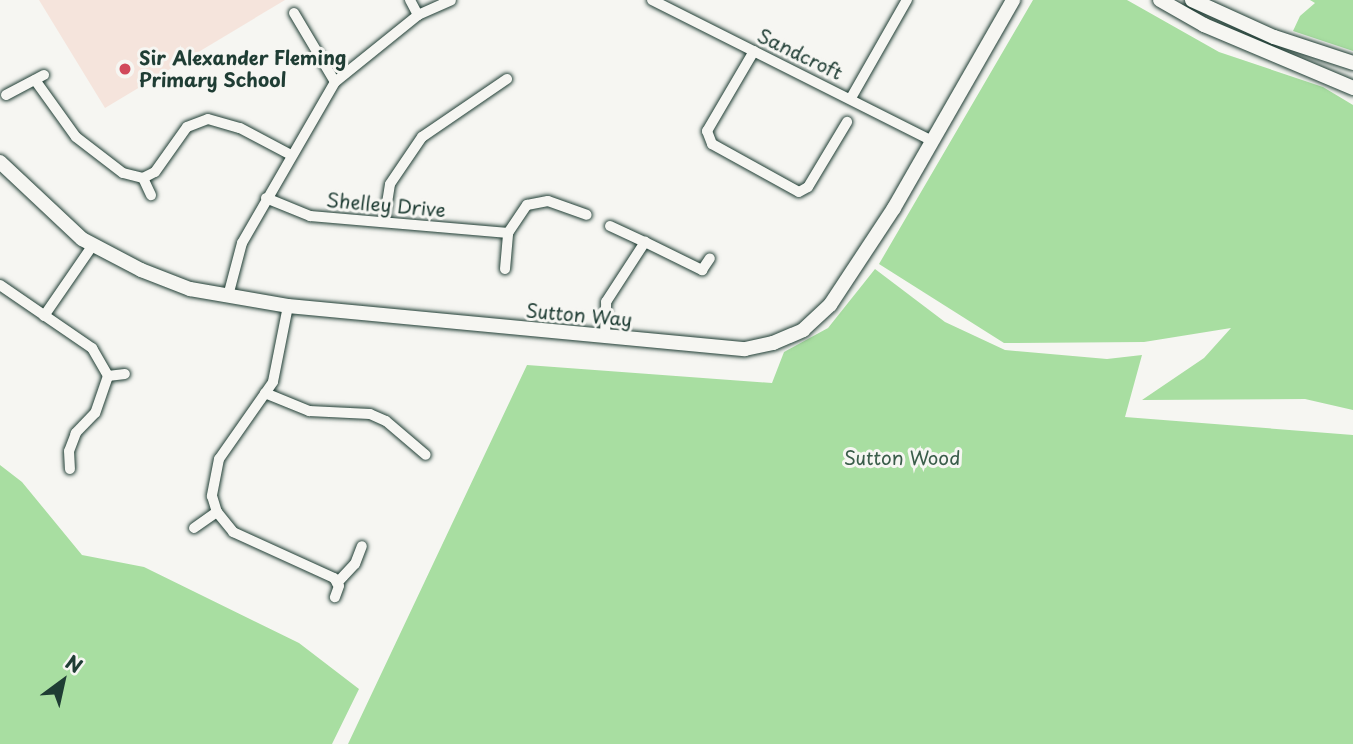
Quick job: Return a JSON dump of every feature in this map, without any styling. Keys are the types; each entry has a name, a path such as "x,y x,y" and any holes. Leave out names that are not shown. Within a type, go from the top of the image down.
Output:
{"street":[{"path":"410,0 418,15"},
{"path":"228,296 242,243 335,82 418,15 451,0"},
{"name":"Sandcroft","path":"652,0 932,141"},
{"path":"851,98 907,0"},
{"name":"Sutton Way","path":"0,162 49,211 93,246 190,289 288,306 745,349 774,344 803,330 830,304 932,141 1013,0"},
{"path":"1160,0 1204,25 1353,88"},
{"path":"1192,0 1275,37 1353,63"},
{"path":"295,13 335,82"},
{"path":"754,51 707,131 712,144 799,192 808,187 847,122"},
{"path":"6,95 39,78 76,137 123,173 143,178 155,172 187,127 208,119 240,128 291,155"},
{"path":"384,222 390,184 422,137 507,79"},
{"path":"493,89 500,100"},
{"path":"143,178 151,195"},
{"name":"Shelley Drive","path":"266,198 310,216 508,233"},
{"path":"505,268 508,233 527,205 548,201 587,215"},
{"path":"610,226 702,270 710,258"},
{"path":"604,336 606,302 645,242"},
{"path":"44,316 93,246"},
{"path":"0,285 92,348 108,376 95,414 76,433 69,451 70,470"},
{"path":"288,306 273,382 219,459 212,496 217,513 233,531 337,583"},
{"path":"108,376 125,374"},
{"path":"265,393 309,411 370,414 422,451 428,438"},
{"path":"194,528 217,513"},
{"path":"335,597 337,583 355,564 362,546"}],"shaded area":[{"name":"Sir Alexander Fleming Primary School","path":"39,0 285,0 105,108"}],"green space":[{"path":"1033,0 1127,0 1219,52 1323,87 1353,105 1353,410 1305,399 1142,400 1204,358 1231,328 1144,342 1004,343 879,264"},
{"path":"1310,0 1353,0 1353,51 1293,31 1300,16 1315,3"},
{"name":"Sutton Wood","path":"875,269 945,322 1005,350 1107,359 1142,355 1125,417 1353,435 1353,744 348,744 527,365 772,383 784,352 828,328"},
{"path":"0,465 22,482 82,555 144,567 299,643 359,689 332,744 0,744"}],"place":[{"name":"Sir Alexander Fleming Primary School","path":"125,69"}]}
